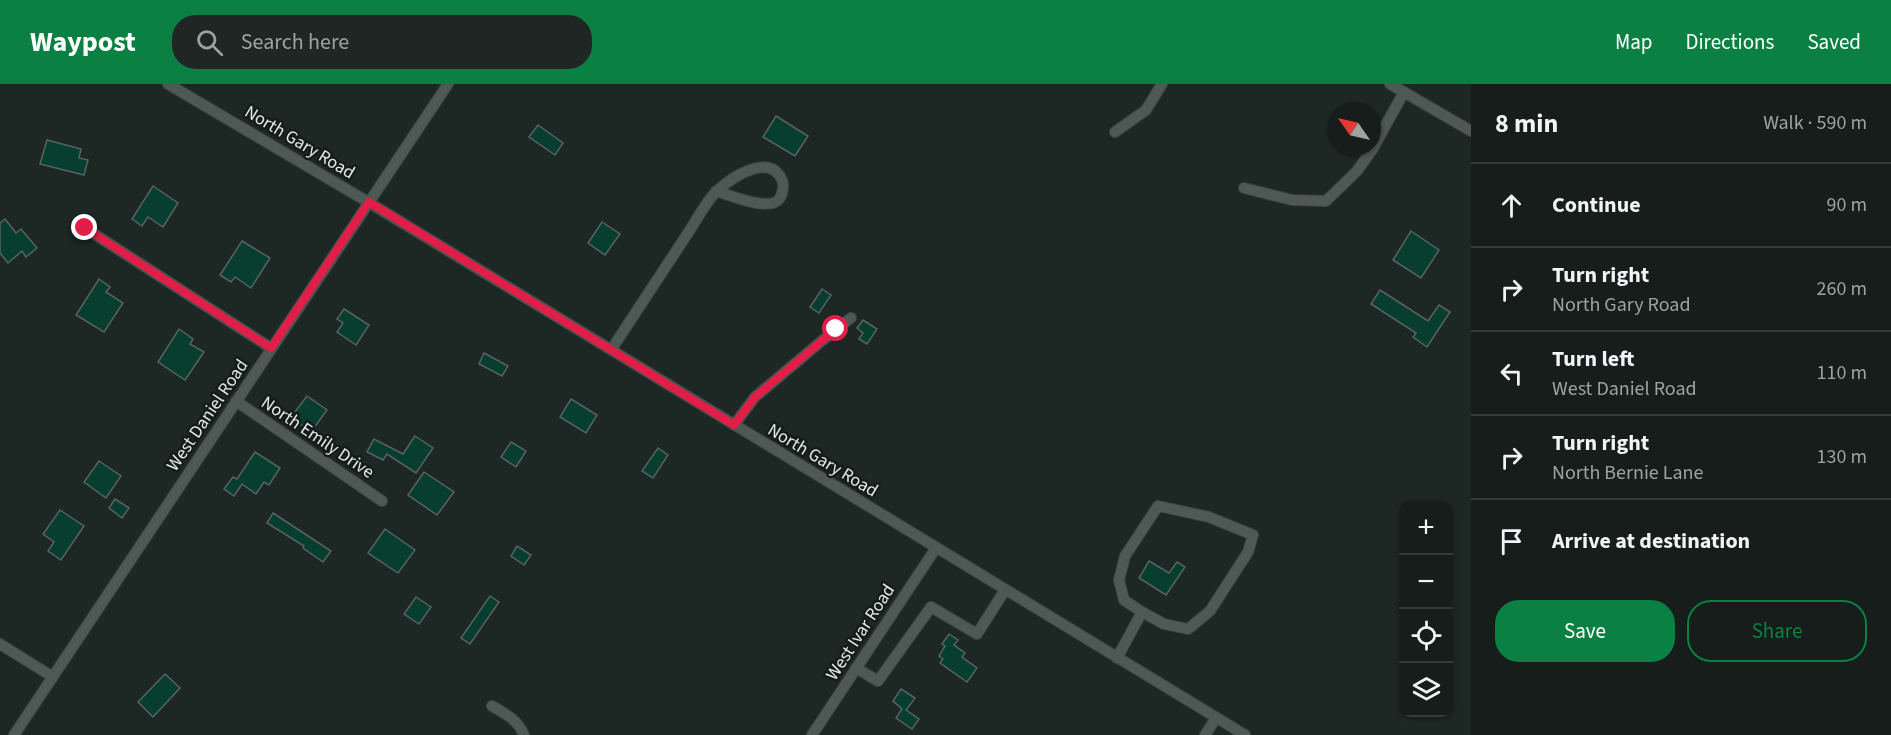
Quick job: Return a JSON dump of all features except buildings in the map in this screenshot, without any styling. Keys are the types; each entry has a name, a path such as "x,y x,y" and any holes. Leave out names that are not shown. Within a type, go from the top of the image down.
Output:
{"street":[{"name":"North Gary Road","path":"168,84 369,202 1245,735"},
{"name":"West Daniel Road","path":"14,735 448,84"},
{"path":"1115,132 1146,110 1162,84"},
{"path":"1390,84 1471,131"},
{"path":"1244,188 1292,200 1326,201 1362,164 1404,92"},
{"path":"610,350 716,191 745,171 760,167 772,168 779,174 783,183 780,198 773,204 764,205 716,191"},
{"path":"85,228 271,348"},
{"path":"734,425 755,397 851,318"},
{"name":"North Emily Drive","path":"236,401 382,501"},
{"path":"1158,506 1209,517 1253,535 1248,552 1210,611 1188,629 1164,624 1142,612 1124,600 1119,580 1125,556 1158,506"},
{"name":"West Ivar Road","path":"812,735 936,548"},
{"path":"856,668 878,681 931,607 977,634 1005,590"},
{"path":"1117,658 1142,612"},
{"path":"0,644 53,677"},
{"path":"492,706 510,716 524,735"},
{"path":"1205,735 1216,718"}],"route":[{"path":"85,228 271,348 369,202 734,425 755,397 836,329"}]}
